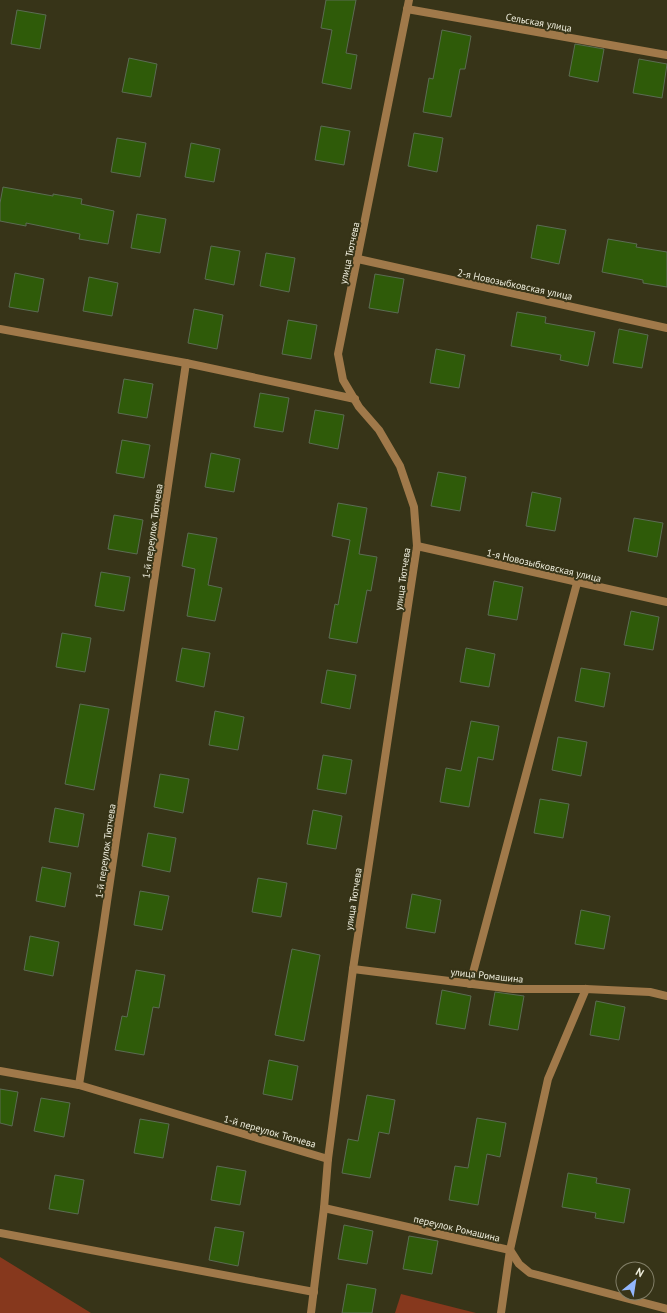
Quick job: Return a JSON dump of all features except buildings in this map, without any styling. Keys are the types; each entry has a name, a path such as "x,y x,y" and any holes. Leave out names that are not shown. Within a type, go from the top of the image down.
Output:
{"street":[{"name":"Сельская улица","path":"407,2 667,55"},
{"name":"улица Тютчева","path":"311,1313 324,1208 328,1158 353,969 417,546 414,507 400,466 379,430 355,399 343,380 338,354 343,324 358,259 407,2"},
{"name":"2-я Новозыбковская улица","path":"358,259 667,328"},
{"path":"0,328 186,363 355,399"},
{"name":"1-й переулок Тютчева","path":"186,363 105,921 79,1085 328,1158"},
{"name":"1-я Новозыбковская улица","path":"417,546 667,602"},
{"path":"470,984 577,583"},
{"name":"улица Ромашина","path":"353,969 513,989 586,989 650,992 667,996"},
{"path":"501,1313 510,1250 548,1079 586,989"},
{"path":"0,1071 79,1085"},
{"name":"переулок Ромашина","path":"324,1208 510,1250 519,1264 530,1273 667,1309"},
{"path":"0,1233 314,1292"}],"shaded area":[{"path":"0,1257 91,1313 0,1313"},
{"path":"401,1294 476,1313 395,1313"}]}
